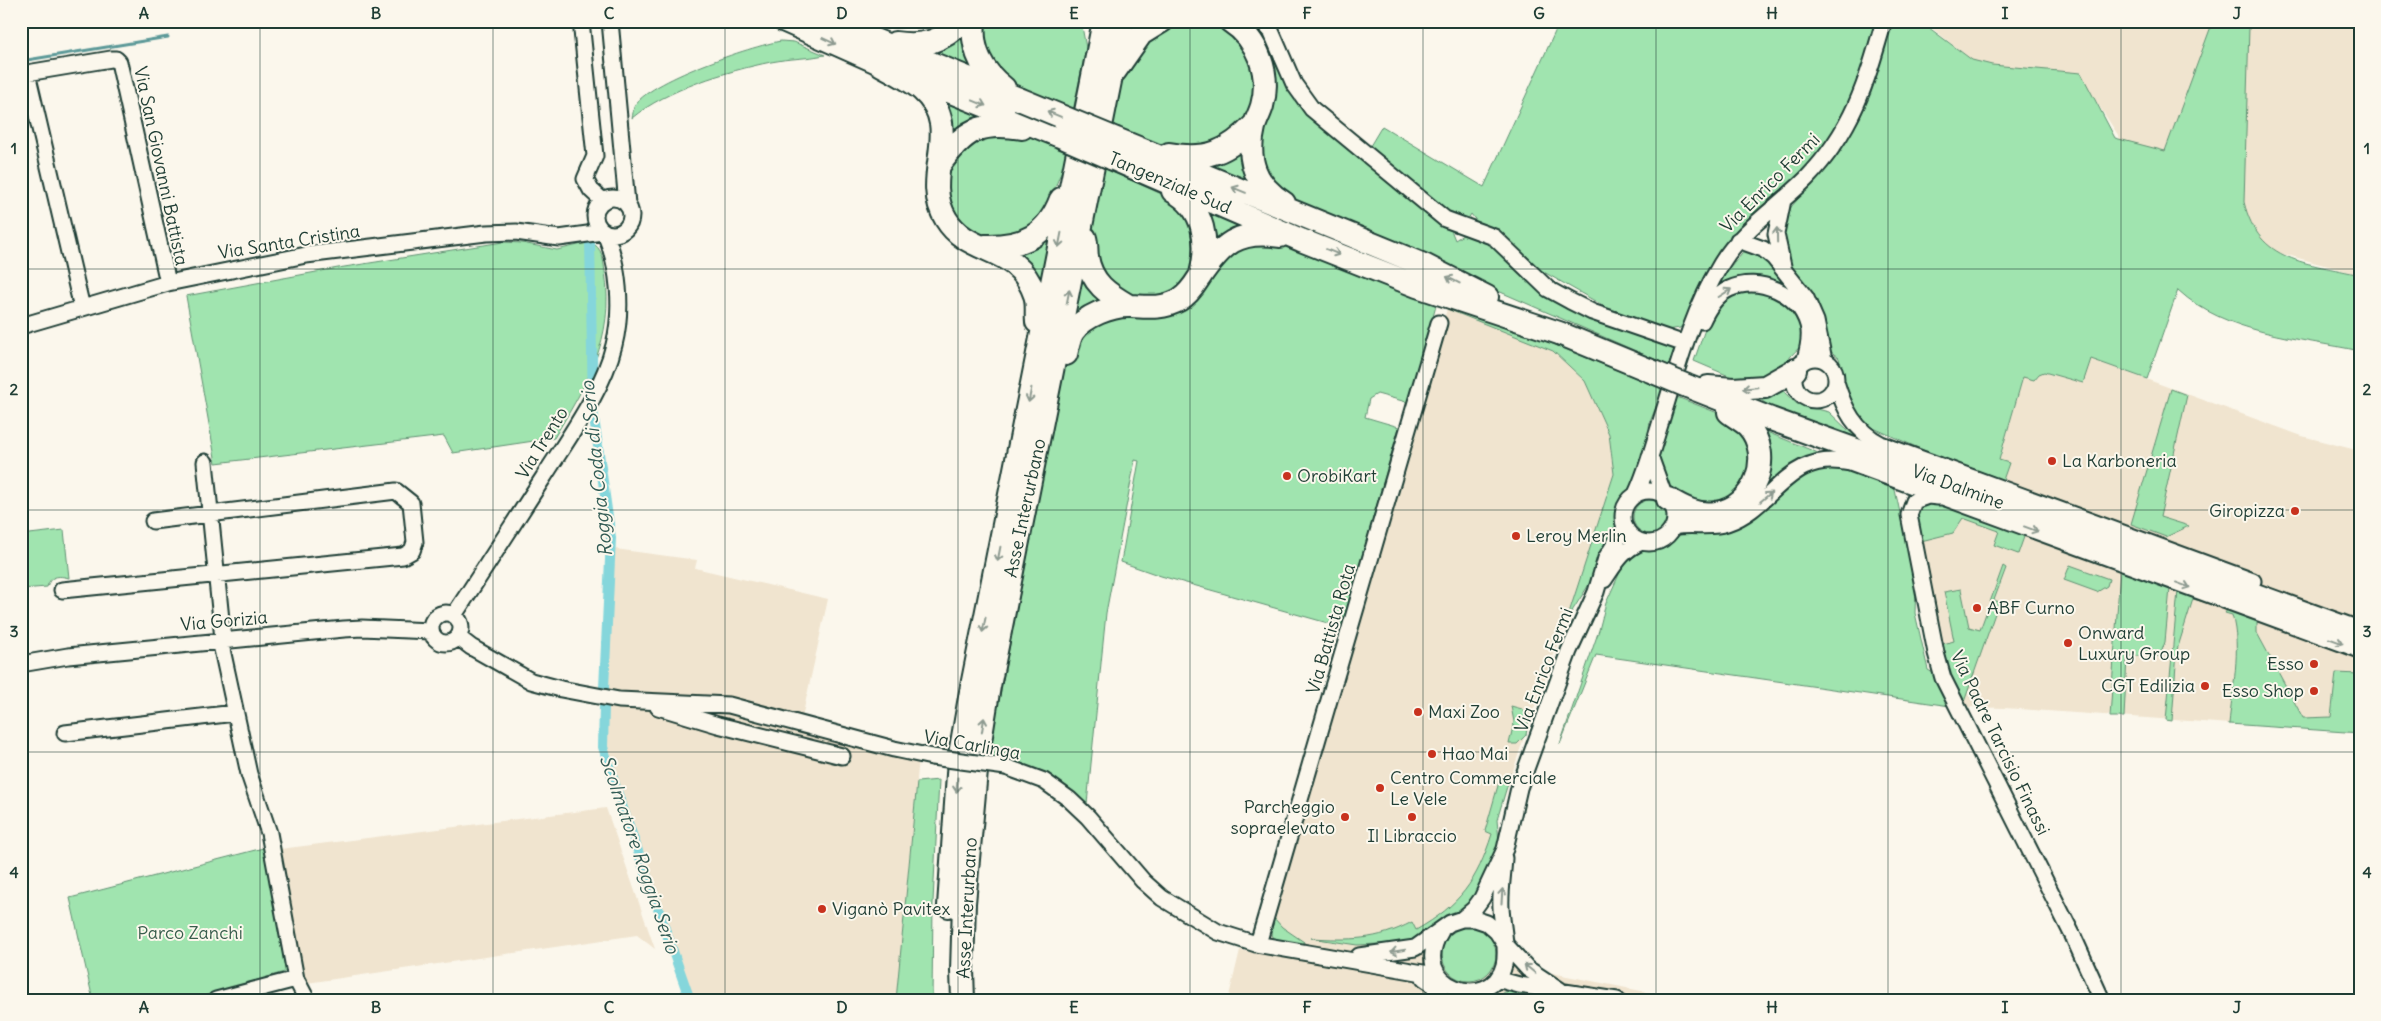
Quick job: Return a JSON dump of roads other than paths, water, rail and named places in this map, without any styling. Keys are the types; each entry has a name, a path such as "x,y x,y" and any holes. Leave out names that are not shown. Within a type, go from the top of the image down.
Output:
{"highway":[{"name":"Tangenziale Sud","path":"785,21 1019,99 1113,148 1301,240 1417,286 1559,333"},
{"name":"Tangenziale Sud","path":"828,21 876,51 1060,136 1113,148 1333,229 1426,266 1559,333"},
{"path":"876,51 915,46 936,40 954,30 962,21"},
{"path":"974,21 973,32 981,65 995,81 1019,99"},
{"path":"1090,21 1097,56"},
{"name":"Asse Interurbano","path":"963,1000 964,903 977,760 1047,354 1076,157 1104,21"},
{"name":"Asse Interurbano","path":"948,1000 949,904 959,760 972,686 1047,354 1081,227 1122,21"},
{"path":"1111,76 1141,34 1162,21"},
{"path":"1230,21 1250,38 1264,66 1264,96 1254,125 1250,150 1251,160 1264,185 1281,201 1333,229"},
{"path":"876,51 922,90 936,106 944,127 936,187 946,219 962,236 1006,258 1025,273 1036,297 1047,354 1066,354 1072,333 1080,324 1102,312 1129,306 1150,308 1170,304 1188,293 1223,248 1241,237 1262,233 1301,240"},
{"path":"940,164 952,147 979,127 992,125 1020,128 1060,136"},
{"path":"1113,148 1180,156 1206,156 1236,143 1254,125"},
{"path":"1113,148 1178,194 1195,210 1205,233 1204,259 1200,277"},
{"path":"979,245 1001,246 1020,242 1044,229 1056,212 1076,157"},
{"path":"1081,227 1092,277 1107,292 1129,306"},
{"name":"Via Dalmine","path":"1559,333 1808,433 2360,633"},
{"path":"1687,386 1733,390 1765,387 1800,365"},
{"path":"1687,386 1700,400 1807,442 1850,463"},
{"path":"1666,497 1700,513 1716,513 1730,509 1750,493 1758,470 1759,449 1748,426 1729,412"},
{"path":"2254,581 2360,620"}],"street":[{"path":"581,21 594,145 592,165 585,179 601,215 614,235 623,232"},
{"path":"610,21 626,204"},
{"path":"1262,21 1272,31 1294,84 1312,109 1446,219 1494,237 1548,289 1570,302 1592,312 1685,344 1699,328 1716,299 1728,290 1739,286 1761,285 1785,294 1802,313 1808,326 1809,344 1793,377 1796,390 1806,399 1832,405 1872,439 1890,448 2254,581"},
{"name":"Via Enrico Fermi","path":"1504,943 1501,905 1505,849 1519,788 1569,650 1596,592 1606,558 1625,528 1623,513 1630,499 1636,494 1650,456 1685,344 1706,292 1721,263 1738,240 1806,179 1830,151 1849,123 1868,79 1884,21"},
{"name":"Via San Giovanni Battista","path":"24,74 116,59 119,62 168,283"},
{"path":"24,74 82,308"},
{"path":"601,215 623,170"},
{"path":"601,215 618,199 626,204"},
{"path":"1782,200 1776,234 1784,270"},
{"name":"Via Trento","path":"617,274 623,232 631,219 626,204"},
{"name":"Via Santa Cristina","path":"21,326 168,283 306,255 516,232 549,238 569,236 601,215"},
{"name":"Via Trento","path":"454,615 577,424 597,386 615,344 618,294 617,274 613,252 601,215"},
{"path":"1738,240 1763,249 1774,258 1806,298 1812,310 1824,360"},
{"name":"Via Battista Rota","path":"1256,944 1260,937 1329,703 1439,323"},
{"path":"1800,365 1818,358 1824,360 1834,369 1845,410 1857,426"},
{"path":"1813,400 1825,397 1834,388 1836,382"},
{"path":"1650,456 1666,497 1675,512 1673,527 1727,523 1741,516 1796,472 1808,465 1837,460 1953,500 2360,650"},
{"path":"205,462 221,640 234,713 248,774 269,833 296,978 307,1000"},
{"path":"62,590 403,556 412,551 415,542 411,503 396,491 153,521"},
{"path":"1636,494 1650,491 1666,497"},
{"name":"Via Padre Tarcisio Finassi","path":"1953,500 1931,496 1914,501 1909,515 1937,660 1944,678 2069,927 2102,1000"},
{"name":"Via Enrico Fermi","path":"1596,592 1620,556 1631,546 1642,542 1657,542 1669,533 1673,527"},
{"path":"1625,528 1635,539 1642,542"},
{"path":"431,631 434,620 438,616 443,613 454,615 460,623 461,633 458,637"},
{"name":"Via Gorizia","path":"21,664 68,656 362,628 431,631 433,636 443,643 454,641 458,637"},
{"name":"Via Carlinga","path":"458,637 478,651 532,681 599,697 642,702 736,707 868,743 932,757 1006,767 1044,781 1069,799 1088,817 1143,881 1162,898 1218,932 1256,944 1409,970 1446,991"},
{"path":"642,702 718,725 842,756"},
{"path":"65,733 234,713"},
{"name":"Via Enrico Fermi","path":"1462,919 1474,909 1482,898 1505,849"},
{"name":"Via Carlinga","path":"1342,958 1415,948 1450,923 1462,919 1475,919 1487,923 1528,969 1560,990"},
{"path":"1441,931 1434,942 1432,954 1434,967 1446,991"},
{"path":"1487,989 1505,962 1504,943"},
{"name":"Via Carlinga","path":"1409,970 1446,991 1468,992 1518,985 1617,1000"},
{"path":"217,1000 296,978"}],"waterway":[{"name":"Roggia Coda di Serio","path":"21,61 168,37"},
{"name":"Scolmatore Roggia Serio","path":"590,240 593,411 611,538 604,688"},
{"name":"Roggia Coda di Serio","path":"604,707 603,747 690,1000"}],"place":[{"name":"La Karboneria","path":"2052,461"},
{"name":"OrobiKart","path":"1287,476"},
{"name":"Giropizza","path":"2295,511"},
{"name":"Leroy Merlin","path":"1516,536"},
{"name":"ABF Curno","path":"1977,608"},
{"name":"Onward Luxury Group","path":"2068,643"},
{"name":"Esso","path":"2314,664"},
{"name":"CGT Edilizia","path":"2205,686"},
{"name":"Esso Shop","path":"2314,691"},
{"name":"Maxi Zoo","path":"1418,712"},
{"name":"Hao Mai","path":"1432,754"},
{"name":"Centro Commerciale Le Vele","path":"1380,788"},
{"name":"Parcheggio sopraelevato","path":"1345,817"},
{"name":"Il Libraccio","path":"1412,817"},
{"name":"Viganò Pavitex","path":"822,909"}],"park label":[{"name":"Parco Zanchi","path":"190,933"}]}
